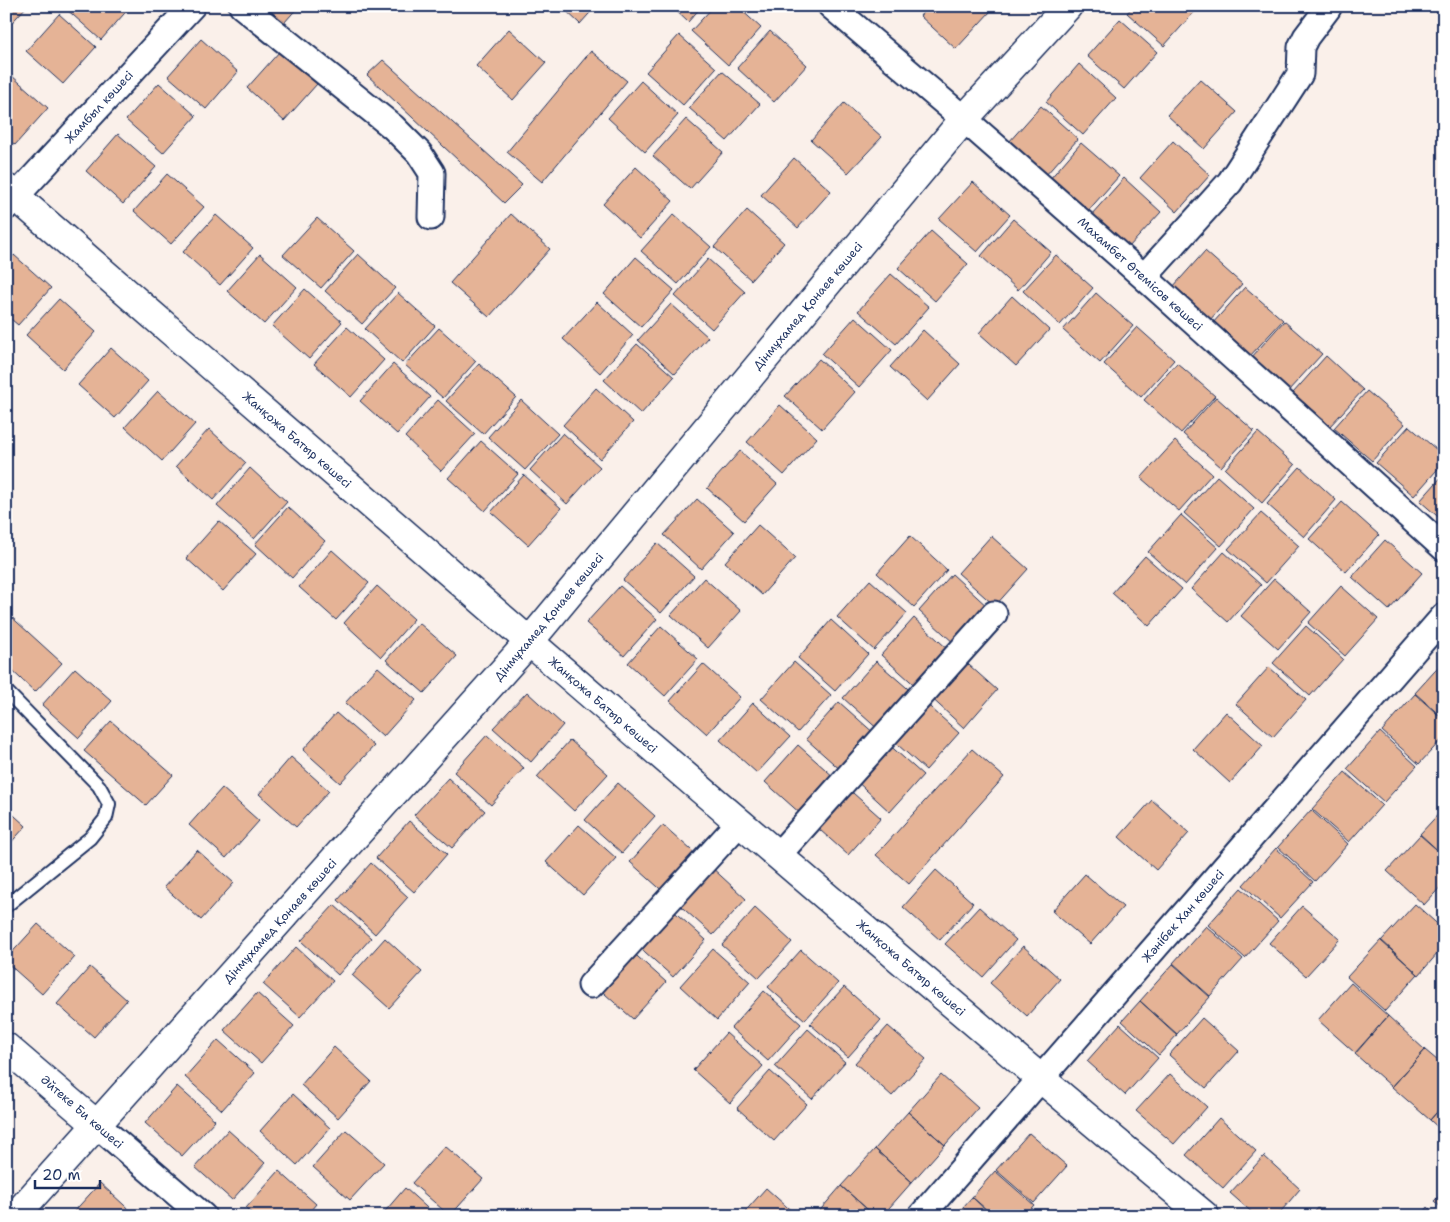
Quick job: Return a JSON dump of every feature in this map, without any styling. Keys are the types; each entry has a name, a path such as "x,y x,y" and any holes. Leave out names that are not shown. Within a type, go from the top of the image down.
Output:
{"street":[{"name":"Жамбыл көшесі","path":"10,197 192,6"},
{"path":"242,6 393,127 419,153 432,173 431,217"},
{"name":"Махамбет Өтемісов көшесі","path":"831,6 964,119 1144,277 1444,548"},
{"name":"Дінмұхамед Қонаев көшесі","path":"15,1216 529,642 964,119 1068,6"},
{"path":"1144,277 1230,182 1300,74 1301,47 1306,37 1328,8"},
{"name":"Жанқожа Батыр көшесі","path":"10,197 1041,1080 1205,1216"},
{"path":"778,855 994,614"},
{"name":"Жәнібек Хан көшесі","path":"921,1216 1444,616"},
{"path":"591,985 740,822"},
{"name":"Әйтеке Би көшесі","path":"6,1047 203,1216"}],"lane":[{"path":"6,691 98,786 109,804 106,818 90,838 6,906"}],"building":[{"path":"6,6 27,6 6,29"},
{"path":"65,6 131,6 101,40"},
{"path":"265,6 299,6 284,23"},
{"path":"561,6 596,6 580,24"},
{"path":"671,6 702,6 688,22"},
{"path":"714,6 737,6 761,28 728,65 691,31"},
{"path":"928,6 983,6 990,12 956,49 920,16"},
{"path":"1133,6 1194,6 1197,9 1164,46 1127,13"},
{"path":"59,14 96,47 63,84 26,51"},
{"path":"1120,19 1157,52 1124,89 1087,56"},
{"path":"509,29 546,63 513,100 476,66"},
{"path":"770,31 807,65 774,102 737,68"},
{"path":"679,35 716,68 683,105 646,72"},
{"path":"201,39 238,72 206,109 168,76"},
{"path":"280,51 317,84 284,121 247,88"},
{"path":"591,51 627,81 542,182 507,152"},
{"path":"383,60 522,185 504,203 367,75"},
{"path":"1079,64 1116,98 1083,135 1046,102"},
{"path":"722,71 760,104 727,141 689,108"},
{"path":"11,75 48,108 15,145 6,137 6,80"},
{"path":"1200,79 1237,112 1204,149 1167,115"},
{"path":"641,81 678,115 645,152 608,118"},
{"path":"159,83 196,116 163,153 126,120"},
{"path":"844,103 882,137 848,173 811,140"},
{"path":"1041,106 1078,139 1045,176 1008,143"},
{"path":"686,119 723,152 690,189 653,156"},
{"path":"118,134 156,167 123,204 86,171"},
{"path":"1173,141 1210,175 1177,212 1140,178"},
{"path":"1081,143 1119,176 1086,213 1049,180"},
{"path":"794,158 831,191 798,228 761,195"},
{"path":"636,167 673,201 640,238 603,204"},
{"path":"167,174 204,207 171,244 134,211"},
{"path":"1124,178 1161,212 1128,248 1091,215"},
{"path":"973,182 1010,215 977,252 939,219"},
{"path":"747,210 784,243 751,280 714,247"},
{"path":"511,214 550,249 489,317 450,283"},
{"path":"674,214 711,247 678,284 641,251"},
{"path":"216,215 253,248 220,285 183,252"},
{"path":"317,218 354,251 321,288 283,255"},
{"path":"1013,219 1051,252 1018,290 981,256"},
{"path":"931,231 968,264 935,301 898,268"},
{"path":"1205,251 1242,284 1209,321 1172,288"},
{"path":"260,254 297,287 264,324 227,291"},
{"path":"358,254 395,288 362,324 325,291"},
{"path":"14,255 51,288 18,325 6,315 6,264"},
{"path":"1056,255 1093,288 1060,325 1023,291"},
{"path":"636,257 674,290 641,327 604,294"},
{"path":"708,259 745,292 712,329 675,296"},
{"path":"891,274 929,307 896,344 858,311"},
{"path":"1245,287 1283,320 1249,357 1212,324"},
{"path":"305,289 342,322 309,359 272,326"},
{"path":"398,293 435,326 402,363 365,329"},
{"path":"1096,293 1133,326 1100,363 1063,330"},
{"path":"1012,296 1049,330 1016,366 979,333"},
{"path":"59,299 96,332 63,369 26,335"},
{"path":"597,302 633,335 600,373 563,339"},
{"path":"671,304 708,337 675,374 638,340"},
{"path":"855,317 892,350 859,387 822,354"},
{"path":"1284,321 1322,354 1288,391 1251,358"},
{"path":"347,327 384,360 351,397 314,364"},
{"path":"1137,327 1174,360 1141,397 1104,364"},
{"path":"439,328 476,361 443,398 405,365"},
{"path":"923,330 960,364 927,401 890,367"},
{"path":"637,344 674,377 641,414 604,380"},
{"path":"111,348 148,381 115,418 78,385"},
{"path":"1326,356 1363,390 1330,426 1293,393"},
{"path":"819,359 855,392 822,429 785,396"},
{"path":"1177,363 1215,396 1181,433 1144,400"},
{"path":"393,364 430,397 397,434 360,401"},
{"path":"479,364 516,397 483,434 446,401"},
{"path":"596,388 633,422 600,459 563,425"},
{"path":"158,391 195,424 162,461 125,427"},
{"path":"1367,391 1405,424 1372,461 1334,428"},
{"path":"1216,397 1254,431 1221,467 1183,434"},
{"path":"438,400 475,434 441,471 405,437"},
{"path":"521,400 558,434 525,470 488,437"},
{"path":"780,405 817,438 784,475 747,442"},
{"path":"1409,426 1444,456 1444,462 1414,496 1376,463"},
{"path":"209,429 246,463 213,500 176,466"},
{"path":"1258,432 1295,465 1262,503 1225,469"},
{"path":"563,433 600,467 567,504 530,470"},
{"path":"481,441 518,474 485,511 448,478"},
{"path":"1175,441 1212,474 1179,511 1141,478"},
{"path":"740,451 777,484 744,521 707,488"},
{"path":"1300,467 1336,500 1304,537 1267,504"},
{"path":"250,468 287,502 254,539 217,506"},
{"path":"1444,474 1444,522 1420,501"},
{"path":"524,475 561,508 528,545 491,512"},
{"path":"1217,476 1254,509 1221,546 1184,513"},
{"path":"697,499 734,532 701,569 664,535"},
{"path":"1342,502 1379,535 1346,572 1309,539"},
{"path":"288,507 325,541 292,578 255,544"},
{"path":"1261,513 1299,546 1266,583 1228,549"},
{"path":"1181,515 1218,548 1185,585 1148,552"},
{"path":"219,521 256,554 223,591 186,558"},
{"path":"758,525 795,558 762,595 725,562"},
{"path":"910,536 947,570 914,607 877,573"},
{"path":"991,536 1028,569 995,606 958,573"},
{"path":"1385,540 1422,573 1389,610 1352,577"},
{"path":"657,543 694,576 661,613 623,580"},
{"path":"332,550 369,583 336,620 299,587"},
{"path":"1224,552 1261,585 1228,622 1191,589"},
{"path":"1145,556 1182,589 1149,626 1112,593"},
{"path":"952,574 989,608 956,645 919,611"},
{"path":"704,578 741,611 708,648 671,615"},
{"path":"1274,579 1311,612 1278,649 1241,616"},
{"path":"870,580 907,613 874,650 837,617"},
{"path":"377,586 414,619 381,657 344,623"},
{"path":"620,586 657,619 624,656 586,623"},
{"path":"1341,586 1378,619 1345,656 1308,623"},
{"path":"6,612 62,663 35,692 6,665"},
{"path":"914,618 951,652 919,689 881,655"},
{"path":"831,620 868,654 835,691 798,658"},
{"path":"419,623 457,656 424,693 386,660"},
{"path":"661,626 698,659 665,696 628,663"},
{"path":"1306,626 1343,659 1310,696 1273,663"},
{"path":"960,657 997,690 964,728 927,694"},
{"path":"876,661 914,694 880,731 843,698"},
{"path":"1444,661 1444,719 1415,693"},
{"path":"794,662 831,695 798,732 761,699"},
{"path":"703,664 740,697 707,734 670,701"},
{"path":"378,667 416,700 383,737 345,703"},
{"path":"1269,667 1306,700 1273,737 1236,704"},
{"path":"75,668 112,701 79,738 42,705"},
{"path":"527,692 563,725 531,762 493,728"},
{"path":"1415,694 1444,720 1444,737 1419,764 1382,731"},
{"path":"922,700 959,733 926,770 889,737"},
{"path":"839,702 876,735 843,772 806,739"},
{"path":"753,703 790,737 757,773 720,740"},
{"path":"1226,712 1263,746 1230,783 1193,749"},
{"path":"336,713 374,746 340,783 303,750"},
{"path":"111,721 173,775 146,805 84,751"},
{"path":"1380,732 1417,766 1384,802 1347,769"},
{"path":"487,735 524,768 491,805 454,772"},
{"path":"570,740 608,774 574,811 537,777"},
{"path":"886,742 923,775 890,812 853,778"},
{"path":"798,745 835,778 802,815 765,782"},
{"path":"972,749 1004,777 909,884 876,855"},
{"path":"291,757 329,791 296,827 259,794"},
{"path":"1345,772 1382,805 1349,842 1312,809"},
{"path":"448,778 485,811 452,848 414,815"},
{"path":"618,783 655,816 622,853 585,820"},
{"path":"844,785 881,818 848,855 811,822"},
{"path":"222,788 259,821 226,858 189,825"},
{"path":"1152,800 1189,833 1156,870 1119,837"},
{"path":"6,808 26,826 6,848"},
{"path":"1444,808 1444,856 1420,834"},
{"path":"1311,810 1348,844 1315,881 1278,847"},
{"path":"409,821 447,854 414,892 376,858"},
{"path":"579,825 616,858 583,895 546,862"},
{"path":"663,825 700,858 667,895 630,862"},
{"path":"1420,835 1444,856 1444,883 1424,905 1387,871"},
{"path":"1276,848 1313,882 1280,918 1243,885"},
{"path":"197,850 234,883 201,920 164,887"},
{"path":"371,863 408,897 375,934 338,900"},
{"path":"709,865 746,899 713,935 676,902"},
{"path":"936,870 973,903 940,940 903,907"},
{"path":"1085,874 1123,907 1090,944 1052,911"},
{"path":"1241,888 1278,921 1245,958 1208,925"},
{"path":"1415,904 1444,930 1444,946 1419,975 1381,941"},
{"path":"334,905 371,938 338,975 301,941"},
{"path":"1302,906 1340,939 1306,976 1269,943"},
{"path":"669,907 706,940 673,977 636,944"},
{"path":"979,907 1016,940 983,977 945,944"},
{"path":"755,908 792,942 759,978 722,945"},
{"path":"38,924 75,957 42,994 6,962 6,959"},
{"path":"1206,926 1243,959 1210,996 1173,963"},
{"path":"385,938 422,972 389,1008 352,975"},
{"path":"1381,940 1418,974 1385,1011 1347,977"},
{"path":"1023,946 1060,979 1027,1016 990,983"},
{"path":"296,947 333,981 300,1017 263,984"},
{"path":"629,949 666,982 633,1019 596,986"},
{"path":"713,949 750,982 717,1020 680,986"},
{"path":"801,950 838,983 805,1020 768,987"},
{"path":"1173,964 1210,997 1177,1034 1140,1001"},
{"path":"90,967 127,1000 94,1037 57,1004"},
{"path":"1351,983 1388,1016 1355,1053 1318,1020"},
{"path":"844,987 881,1020 848,1057 810,1024"},
{"path":"764,991 801,1024 768,1061 731,1028"},
{"path":"257,993 294,1026 261,1063 224,1030"},
{"path":"1140,1001 1177,1035 1159,1055 1122,1021"},
{"path":"1388,1016 1425,1050 1392,1087 1355,1054"},
{"path":"1202,1018 1239,1051 1206,1088 1169,1055"},
{"path":"1120,1024 1158,1058 1125,1095 1087,1061"},
{"path":"888,1026 926,1059 892,1096 855,1063"},
{"path":"808,1029 845,1062 812,1099 775,1066"},
{"path":"726,1033 763,1066 730,1103 693,1070"},
{"path":"218,1040 255,1073 222,1110 185,1077"},
{"path":"334,1047 371,1081 338,1118 301,1085"},
{"path":"1425,1050 1444,1066 1444,1104 1430,1120 1392,1087"},
{"path":"770,1071 807,1104 774,1141 737,1108"},
{"path":"1170,1074 1207,1107 1174,1144 1136,1111"},
{"path":"941,1075 978,1108 945,1145 908,1112"},
{"path":"177,1086 215,1120 182,1156 145,1123"},
{"path":"293,1094 330,1128 297,1165 260,1131"},
{"path":"1444,1104 1444,1133 1430,1120"},
{"path":"908,1112 945,1145 912,1182 875,1149"},
{"path":"1219,1118 1256,1151 1223,1188 1186,1155"},
{"path":"228,1130 265,1163 232,1200 195,1167"},
{"path":"346,1130 384,1163 350,1200 313,1167"},
{"path":"1029,1133 1067,1166 1034,1203 996,1170"},
{"path":"445,1146 483,1179 450,1216 412,1183"},
{"path":"875,1149 912,1182 882,1216 875,1216 841,1186"},
{"path":"1264,1156 1300,1189 1277,1216 1256,1216 1230,1193"},
{"path":"279,1171 316,1204 306,1216 255,1216 246,1208"},
{"path":"995,1171 1034,1205 1024,1216 994,1216 972,1197"},
{"path":"100,1183 136,1216 70,1216"},
{"path":"841,1186 875,1216 815,1216"},
{"path":"405,1188 436,1216 381,1216"},
{"path":"766,1188 797,1216 741,1216"},
{"path":"1444,1191 1444,1210 1434,1201"},
{"path":"972,1197 992,1216 955,1216"},
{"path":"1428,1207 1437,1216 1421,1216"},
{"path":"1318,1208 1326,1216 1311,1216"}]}
